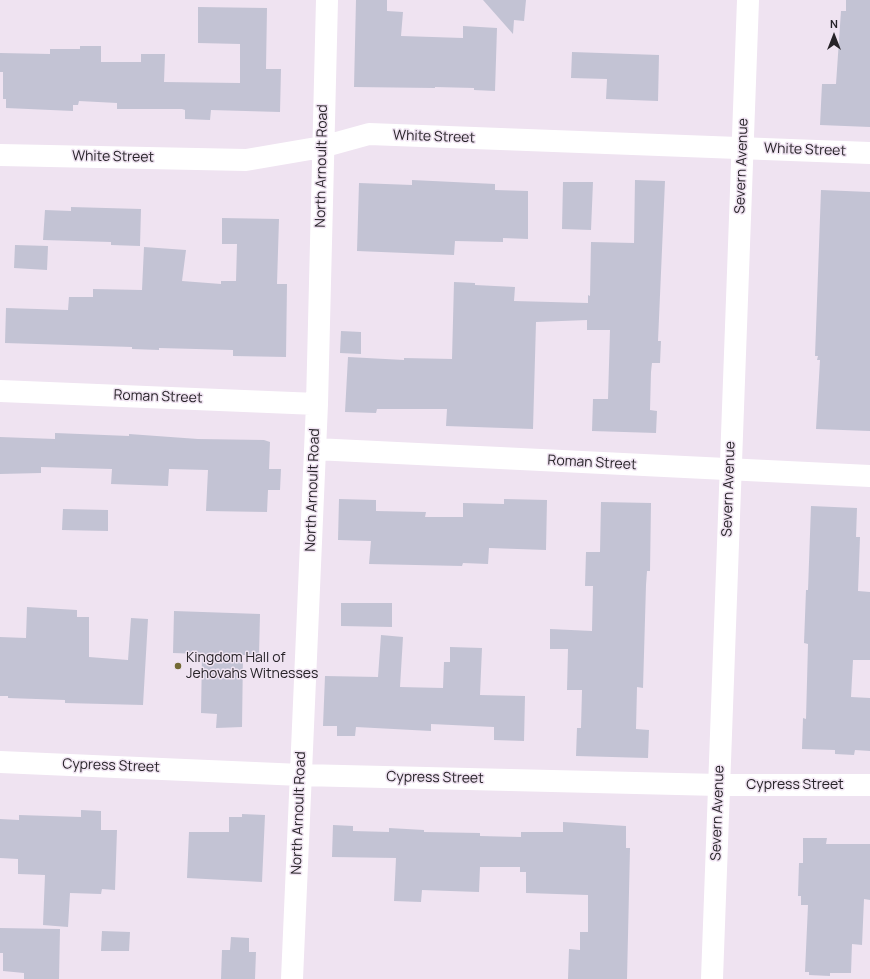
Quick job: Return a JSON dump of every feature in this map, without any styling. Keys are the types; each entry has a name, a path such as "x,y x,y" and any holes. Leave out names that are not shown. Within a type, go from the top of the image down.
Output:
{"street":[{"name":"North Arnoult Road","path":"292,979 317,404 322,147 327,0"},
{"name":"Severn Avenue","path":"712,979 748,0"},
{"name":"White Street","path":"0,155 246,160 322,147 369,134 870,153"},
{"name":"Roman Street","path":"0,391 317,404"},
{"name":"Roman Street","path":"315,449 870,476"},
{"name":"Cypress Street","path":"0,762 301,775 719,785 870,785"}],"building":[{"path":"356,0 387,0 387,11 403,12 401,36 463,38 463,26 497,28 495,91 474,90 474,88 354,87"},
{"path":"483,0 526,0 524,21 514,20 513,34"},
{"path":"846,0 870,0 870,127 820,125 822,84 836,84 841,11 846,11"},
{"path":"198,7 267,8 266,69 281,69 280,112 211,110 210,120 185,119 185,110 182,109 117,109 117,103 79,101 78,105 73,105 73,111 6,108 6,99 3,99 3,72 0,72 0,53 50,54 50,49 80,49 80,46 101,46 101,62 141,62 141,54 165,54 164,82 240,83 240,44 198,43"},
{"path":"572,52 659,55 658,101 606,99 607,79 571,78"},
{"path":"412,180 495,184 495,190 528,191 528,239 503,238 503,242 455,241 454,255 357,251 359,183 412,185"},
{"path":"635,180 665,181 658,341 661,341 660,363 652,363 651,372 650,410 657,411 656,433 592,431 593,399 608,399 610,330 587,330 587,320 536,322 533,429 446,426 447,409 377,409 376,413 345,412 348,357 404,360 404,358 452,359 454,282 475,283 475,285 515,287 514,301 588,303 588,295 590,296 591,242 634,243"},
{"path":"563,182 593,182 591,230 562,229"},
{"path":"821,190 870,192 870,431 816,429 820,360 817,360 818,356 815,356"},
{"path":"71,207 141,209 140,246 111,245 111,242 43,240 45,210 71,211"},
{"path":"222,218 279,219 277,284 287,284 286,357 233,356 233,350 159,348 159,350 132,349 132,347 5,343 6,308 68,310 69,297 93,297 93,289 142,290 144,247 186,250 182,281 221,284 221,281 236,281 237,244 222,244"},
{"path":"15,245 48,246 47,270 14,268"},
{"path":"341,331 361,332 361,354 340,353"},
{"path":"55,433 129,436 129,434 198,439 264,440 270,442 269,469 281,469 280,490 268,490 267,512 206,511 208,470 169,469 168,486 111,484 112,469 41,467 41,473 0,474 0,437 55,439"},
{"path":"339,499 376,500 376,511 426,512 425,517 463,517 463,503 504,504 504,499 547,500 546,550 489,548 488,564 463,563 462,566 369,564 371,541 338,540"},
{"path":"601,502 651,503 650,571 647,571 646,585 643,688 637,687 636,729 649,730 648,758 576,756 577,728 581,728 582,690 567,690 568,649 550,649 550,629 592,631 593,586 585,586 586,552 600,552"},
{"path":"811,506 857,508 856,537 860,537 858,591 870,592 870,660 853,660 851,697 870,698 870,751 855,750 854,755 835,754 835,750 802,749 803,718 806,719 808,644 804,643 806,590 808,590"},
{"path":"63,509 108,510 108,531 62,530"},
{"path":"341,603 392,603 392,627 341,626"},
{"path":"27,607 77,610 77,617 89,617 89,657 128,660 131,618 148,619 143,705 65,703 65,700 8,698 8,696 0,696 0,637 26,638"},
{"path":"174,611 260,614 259,655 243,655 242,727 216,728 217,714 201,713 202,654 173,653"},
{"path":"381,635 403,637 400,687 443,688 444,662 450,662 450,647 482,648 480,695 525,696 524,741 494,740 494,727 431,724 431,731 356,727 355,736 337,736 337,726 323,726 325,676 378,677"},
{"path":"81,810 101,811 101,830 117,830 115,890 102,889 101,894 70,893 68,927 43,925 45,875 18,874 18,859 0,858 0,819 19,820 19,815 81,817"},
{"path":"242,814 265,815 262,882 187,878 189,832 229,832 229,817 242,817"},
{"path":"563,822 626,826 626,848 630,848 627,979 568,979 569,949 580,950 580,932 588,932 588,895 526,893 526,872 520,872 520,867 480,867 479,892 422,890 421,902 394,901 396,858 332,857 333,825 353,826 353,831 389,832 389,828 424,830 424,832 480,833 480,836 521,837 521,832 563,832"},
{"path":"803,838 827,838 826,844 870,844 870,900 864,899 862,945 852,944 851,973 830,973 830,976 809,975 809,972 805,972 808,905 801,905 801,896 798,896 799,863 803,863"},
{"path":"0,928 60,929 59,979 24,979 24,973 3,971 3,953 0,953"},
{"path":"102,931 130,932 129,951 101,951"},
{"path":"231,937 249,938 249,952 256,952 255,979 221,979 222,950 230,950"}],"place":[{"name":"Kingdom Hall of Jehovahs Witnesses","path":"178,666"}]}
